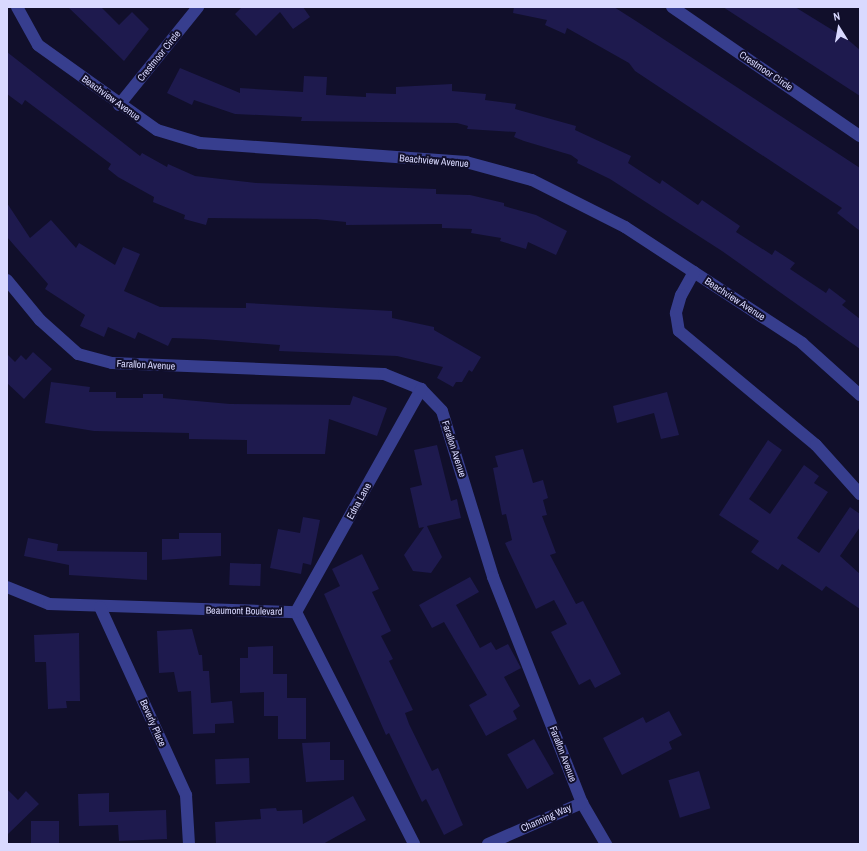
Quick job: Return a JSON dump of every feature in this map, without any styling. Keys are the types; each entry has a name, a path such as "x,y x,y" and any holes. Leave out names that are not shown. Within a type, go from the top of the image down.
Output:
{"street":[{"name":"Beachview Avenue","path":"17,7 38,45 119,105 157,130 200,143 466,162 532,180 625,227 694,272 802,343 860,395"},
{"name":"Crestmoor Circle","path":"119,105 198,7"},
{"name":"Crestmoor Circle","path":"672,7 860,136"},
{"path":"694,272 681,295 676,313 679,331 816,445 860,494"},
{"name":"Farallon Avenue","path":"7,280 40,320 78,354 112,363 384,374 421,389 442,411 493,577 582,803 606,844"},
{"name":"Edna Lane","path":"296,612 421,389"},
{"name":"Beaumont Boulevard","path":"7,587 49,604 100,607 296,612 414,844"},
{"name":"Beverly Place","path":"100,607 186,795 189,844"},
{"name":"Channing Way","path":"488,844 582,803"}],"building":[{"path":"68,7 101,7 119,25 132,12 149,29 124,61"},
{"path":"242,7 303,7 310,17 293,29 280,12 256,36 235,14"},
{"path":"514,7 614,7 636,21 860,168 860,231 837,213 842,208 635,71 629,63 567,28 565,34 545,25 547,20 513,13"},
{"path":"723,7 795,7 847,39 860,50 860,96"},
{"path":"7,52 140,156 142,153 167,167 168,164 195,176 256,183 436,189 436,194 470,195 504,203 504,206 536,215 567,231 556,255 528,242 526,249 500,241 501,238 471,233 472,229 442,228 442,224 346,225 346,222 316,219 208,218 206,225 184,219 185,215 153,202 154,197 118,177 108,169 111,164 25,100 22,105 7,94"},
{"path":"180,68 240,93 240,88 303,92 304,76 327,77 326,95 366,97 366,93 396,94 396,87 452,84 452,91 486,94 485,100 516,104 515,109 576,126 575,130 631,156 628,163 660,184 662,180 698,205 702,200 740,226 736,232 772,255 775,250 795,263 790,269 826,293 829,288 846,301 842,305 860,319 860,349 722,251 610,179 577,163 578,160 571,155 514,137 516,132 467,129 468,126 457,123 301,121 302,117 235,114 194,100 192,105 167,93"},
{"path":"7,203 30,238 51,220 76,248 79,243 115,265 123,247 140,254 124,291 160,307 246,308 246,303 392,311 392,318 434,327 434,330 481,357 472,372 469,370 462,382 456,382 453,387 437,378 443,367 397,356 279,351 280,345 203,339 172,338 168,346 138,332 135,339 108,327 104,337 80,326 85,315 45,289 48,284 7,237"},
{"path":"33,352 52,369 24,399 7,383 7,354 15,362 21,355 26,360"},
{"path":"51,382 90,387 89,392 116,392 116,398 143,398 143,394 163,394 163,398 230,404 350,405 353,396 387,408 377,436 329,419 325,454 247,454 247,440 189,439 189,433 94,431 45,423"},
{"path":"667,392 679,435 661,439 654,413 617,423 613,406"},
{"path":"768,440 782,450 749,499 770,514 804,465 819,476 814,483 828,492 797,538 819,553 850,507 860,514 860,527 840,556 860,574 860,609 826,586 822,591 782,564 778,570 751,552 759,541 719,515"},
{"path":"437,445 451,501 457,499 461,518 427,526 442,557 431,573 413,571 404,555 424,527 419,528 410,488 422,485 414,450"},
{"path":"523,449 533,483 543,480 548,498 543,500 547,515 542,516 556,553 550,555 576,604 583,601 621,674 595,688 590,679 579,685 551,632 567,624 554,600 536,609 505,543 512,540 506,514 502,515 493,468 498,467 495,456"},
{"path":"303,517 320,520 311,565 303,563 301,574 270,568 278,529 300,533"},
{"path":"179,533 221,533 221,556 162,560 162,539 179,539"},
{"path":"28,538 58,544 57,551 147,552 147,580 69,575 69,565 24,556"},
{"path":"362,554 379,589 372,592 391,631 381,636 393,659 389,661 413,710 405,713 409,724 432,771 438,768 463,825 444,835 426,799 422,802 389,733 386,735 324,594 340,586 332,569"},
{"path":"230,563 261,564 260,586 229,585"},
{"path":"470,577 479,592 456,605 480,648 491,642 496,650 508,644 521,668 504,677 520,706 513,711 517,719 486,736 469,705 487,695 444,622 432,628 419,605"},
{"path":"192,629 199,655 202,655 203,671 209,671 211,703 232,701 234,723 215,724 215,733 193,734 191,691 178,692 174,672 159,673 157,631"},
{"path":"79,633 80,701 66,701 67,708 48,709 46,662 35,662 34,635"},
{"path":"273,646 273,674 287,674 287,698 306,698 306,739 278,739 278,716 264,716 264,692 240,693 240,658 248,658 248,647"},
{"path":"669,711 682,735 669,742 672,749 622,775 603,738 643,717 646,723"},
{"path":"534,739 554,774 527,789 507,755"},
{"path":"330,742 330,760 344,760 344,780 306,782 302,743"},
{"path":"249,758 250,783 216,784 215,759"},
{"path":"699,771 710,808 680,818 668,780"},
{"path":"7,789 18,800 26,791 39,804 7,835"},
{"path":"109,793 109,812 166,810 167,839 119,841 118,825 79,826 78,794"},
{"path":"353,796 366,820 323,844 216,844 215,822 261,819 260,809 276,808 277,811 302,810 303,824"},
{"path":"31,821 59,821 59,844 31,844"}]}
